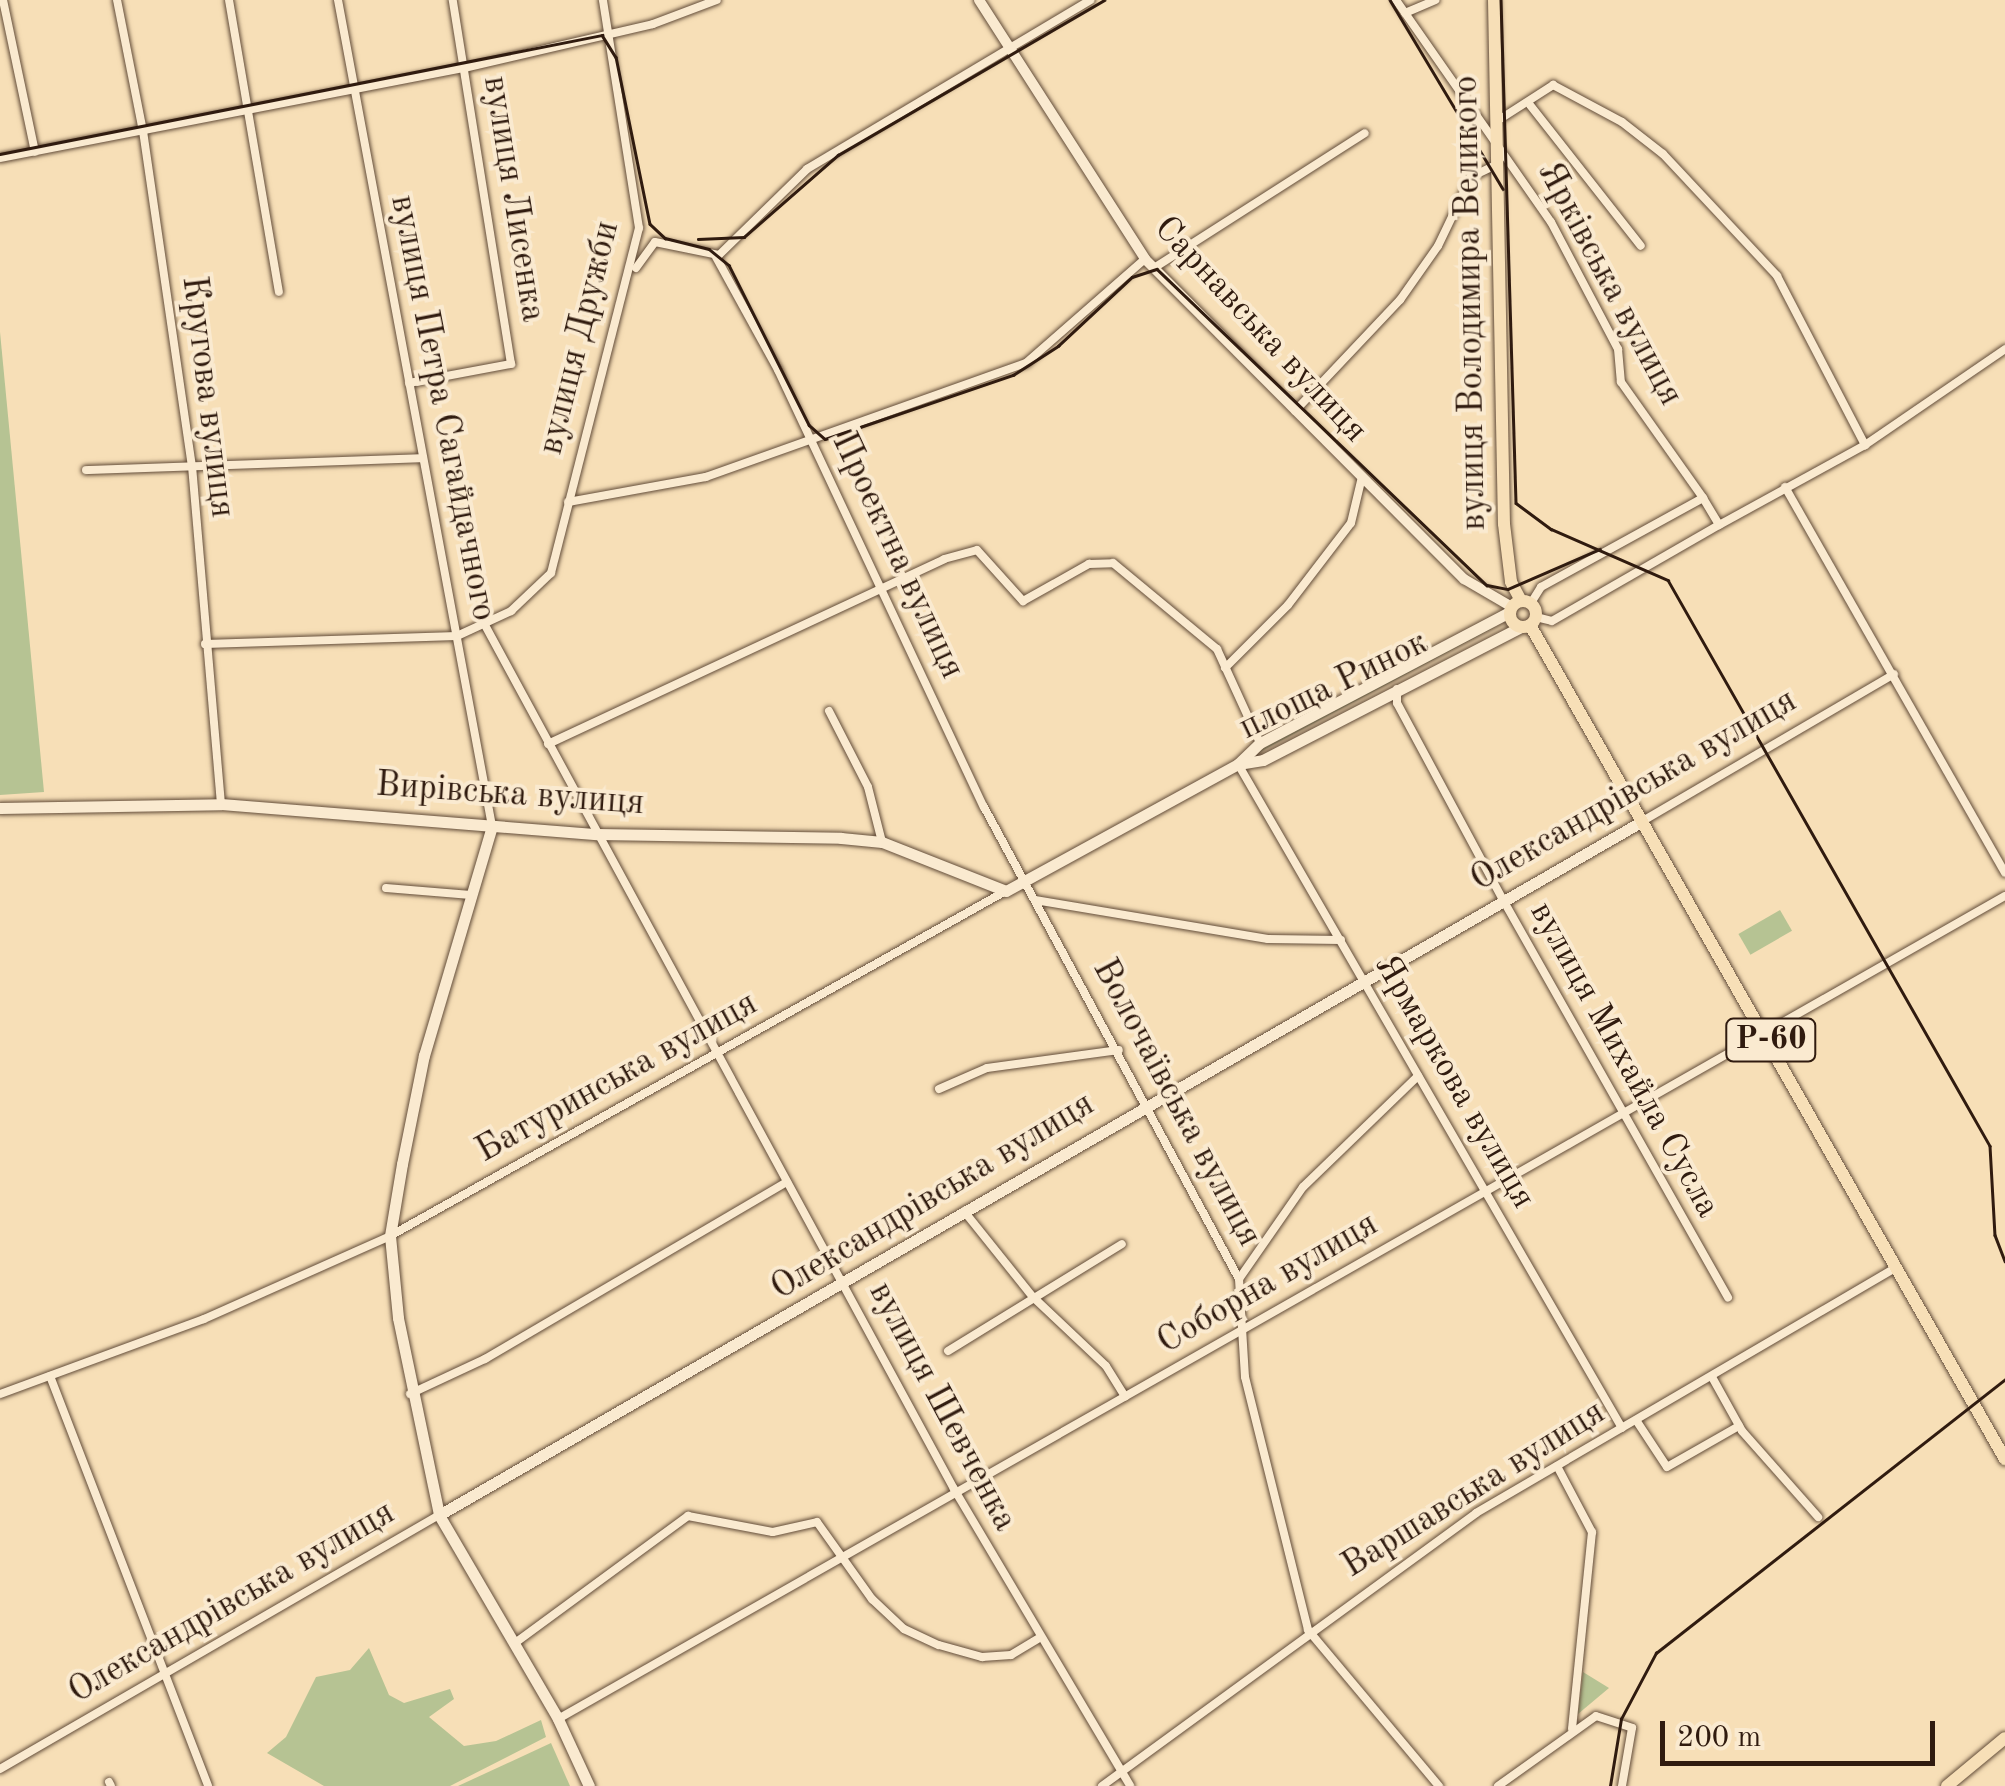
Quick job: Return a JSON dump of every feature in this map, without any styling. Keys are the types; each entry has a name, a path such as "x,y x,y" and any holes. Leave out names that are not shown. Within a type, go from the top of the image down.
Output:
{"main road":[{"name":"вулиця Володимира Великого","path":"1494,0 1503,505 1508,567 1523,613"},
{"name":"площа Ринок","path":"1238,764 1263,760 1523,613"},
{"name":"площа Ринок","path":"1238,764 1260,743 1523,613"},
{"name":"Р-60","path":"1523,613 1641,822 1766,1031 1894,1269 2005,1459"},
{"name":"Батуринська вулиця","path":"1006,890 1238,764"},
{"name":"Вирівська вулиця","path":"0,808 220,804 597,834 882,842 1006,890"},
{"name":"Олександрівська вулиця","path":"438,1515 1362,977 1641,822"},
{"path":"492,826 424,1055 390,1236 410,1394 438,1515 558,1718 588,1786"},
{"path":"1947,1786 2005,1738"}],"street":[{"path":"3,0 35,152"},
{"name":"Кругова вулиця","path":"117,0 143,131 192,466 220,804"},
{"path":"229,0 279,292"},
{"name":"вулиця Петра Сагайдачного","path":"338,0 492,826"},
{"name":"вулиця Лисенка","path":"409,384 512,364 453,0"},
{"name":"вулиця Дружби","path":"205,644 457,636 486,627 535,594 551,573 629,286 638,228 603,0"},
{"path":"0,158 248,113 464,68 608,36 717,0"},
{"name":"Сарнавська вулиця","path":"979,0 1150,264 1464,579 1523,613"},
{"path":"638,228 655,242 716,257 807,169 1091,0"},
{"name":"Ярківська вулиця","path":"1396,0 1467,107 1497,139 1618,349 1622,382 1719,524"},
{"path":"1404,13 1434,0"},
{"path":"1497,121 1530,105 1552,85 1622,122 1663,154 1777,276 1865,445"},
{"path":"1530,105 1640,246"},
{"path":"568,502 706,477 813,442 1035,359 1150,264 1365,133"},
{"path":"1295,411 1400,300 1438,246 1470,177 1498,164"},
{"path":"629,286 655,242"},
{"name":"Проектна вулиця","path":"716,257 813,442 1025,881"},
{"path":"1703,498 1541,587 1523,613 1552,621 1865,445 2005,348"},
{"path":"86,470 423,458"},
{"path":"1226,668 1288,605 1351,523 1362,478"},
{"path":"1785,487 2005,873"},
{"path":"548,744 976,550 1023,601 1089,564 1113,563 1217,649 1260,743"},
{"name":"вулиця Шевченка","path":"486,627 954,1488 1038,1639 1118,1773 1130,1786"},
{"name":"Олександрівська вулиця","path":"1641,822 1894,674"},
{"name":"вулиця Михайла Сусла","path":"1397,687 1397,703 1502,898 1728,1298"},
{"path":"829,711 868,787 882,842"},
{"name":"Ярмаркова вулиця","path":"1238,764 1622,1428"},
{"name":"Волочаївська вулиця","path":"1025,881 1148,1102 1239,1279 1246,1327 1245,1377 1308,1630 1438,1786"},
{"path":"386,888 472,894"},
{"name":"Батуринська вулиця","path":"0,1394 204,1319 390,1236 1006,890"},
{"name":"Соборна вулиця","path":"558,1718 954,1488 1126,1397 1484,1189 2005,896"},
{"path":"1035,900 1268,939 1341,940"},
{"path":"939,1089 987,1068 1119,1050"},
{"path":"1239,1279 1303,1186 1418,1076"},
{"path":"410,1394 485,1359 787,1182"},
{"path":"964,1211 1033,1297 1106,1366 1126,1397"},
{"path":"948,1350 1122,1244"},
{"name":"Варшавська вулиця","path":"1102,1786 1308,1630 1476,1513 1894,1269"},
{"path":"50,1376 208,1786"},
{"path":"1712,1377 1739,1426 1818,1518"},
{"path":"1636,1420 1667,1467 1739,1426"},
{"path":"1557,1466 1592,1532 1572,1729"},
{"name":"Олександрівська вулиця","path":"0,1769 438,1515"},
{"path":"514,1643 688,1516 773,1532 817,1522 904,1629 939,1645 982,1656 1010,1655 1038,1639"},
{"path":"1498,1786 1572,1729 1596,1716 1620,1719 1632,1728 1622,1786"}],"green space":[{"path":"0,332 44,792 0,795"},
{"path":"1490,624 1495,627 1258,753 1258,749"},
{"path":"1780,910 1792,931 1750,955 1738,934"},
{"path":"369,1648 389,1695 404,1703 450,1689 454,1699 429,1717 464,1746 496,1741 541,1720 546,1737 450,1786 324,1786 267,1753 286,1737 316,1677 350,1670"},
{"path":"1583,1672 1609,1688 1578,1714"},
{"path":"551,1743 570,1786 458,1786"}],"tram line":[{"path":"698,239 744,237 838,155 1104,0"},
{"path":"1390,0 1503,189"},
{"path":"1501,0 1516,503 1551,529 1668,580 1990,1146 1995,1235 2005,1261"},
{"path":"0,154 602,35 616,57 650,224 665,238 709,249 729,265 809,425 825,439 1013,375 1058,346 1132,277 1157,269 1487,585 1508,589 1600,549"},
{"path":"1610,1786 1621,1719 1656,1653 2005,1379"}]}
